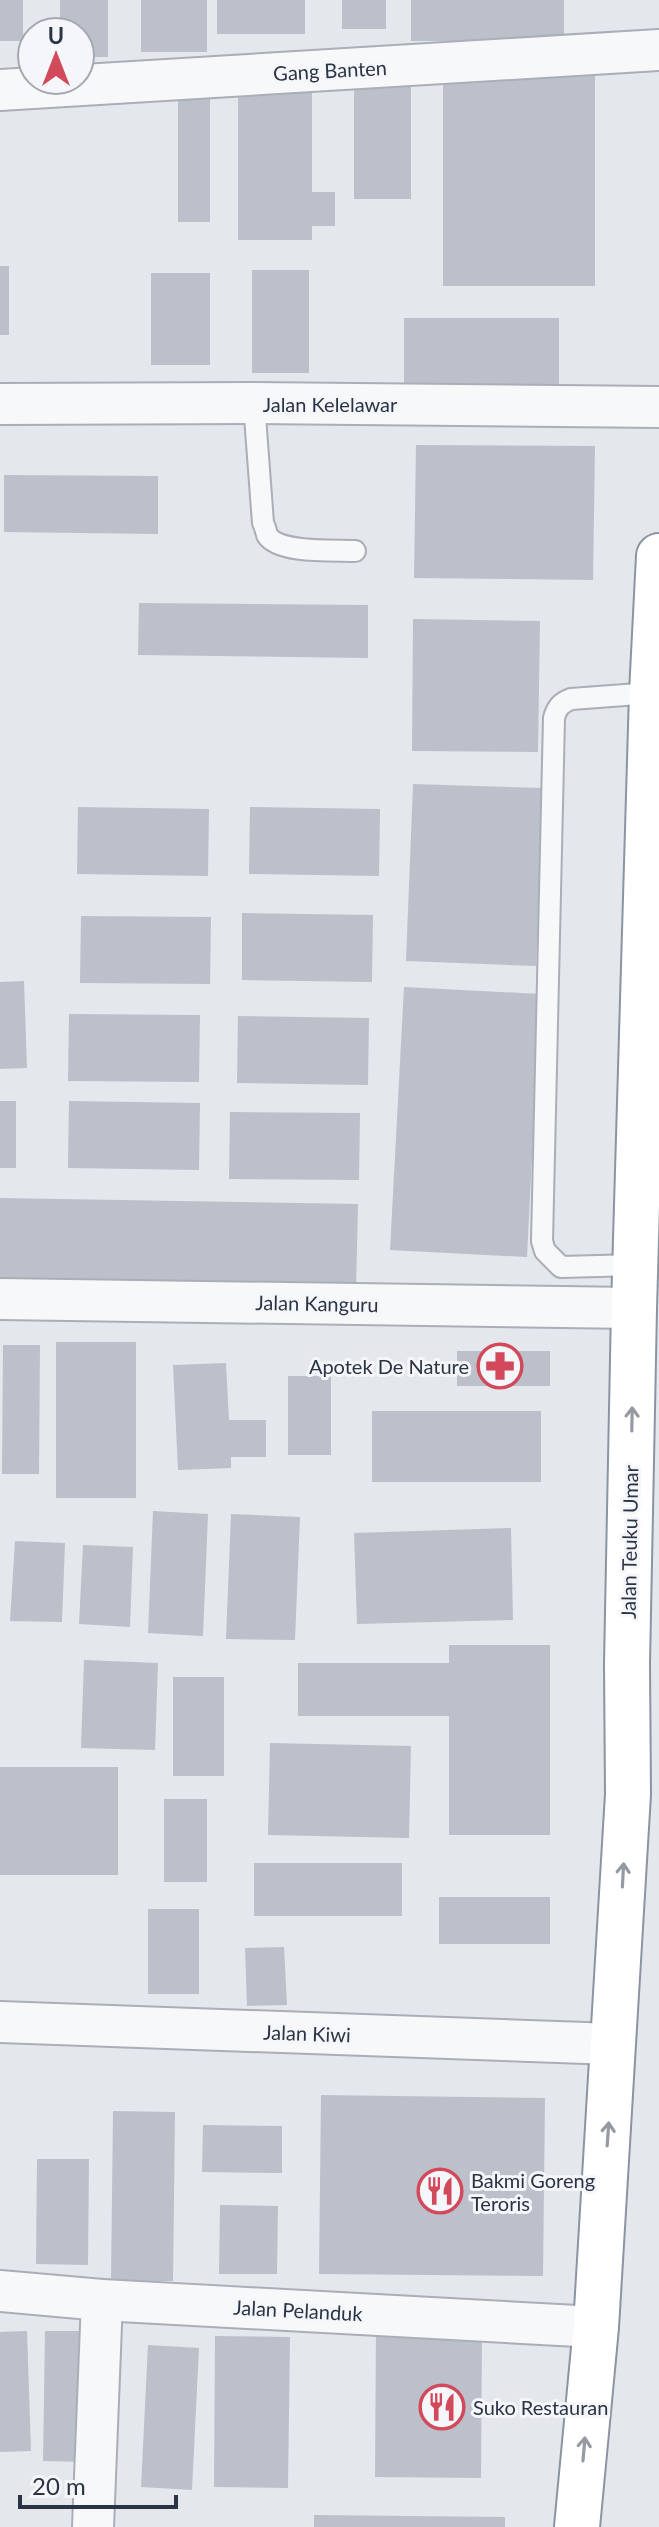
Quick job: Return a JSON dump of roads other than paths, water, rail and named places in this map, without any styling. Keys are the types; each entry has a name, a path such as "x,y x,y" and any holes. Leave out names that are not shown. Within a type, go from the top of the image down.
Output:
{"highway":[{"name":"Jalan Teuku Umar","path":"577,2527 596,2327 614,2044 643,1783 634,1308 652,693 659,556"}],"street":[{"name":"Gang Banten","path":"0,90 659,50"},
{"name":"Jalan Kelelawar","path":"0,404 659,407"},
{"name":"Jalan Kanguru","path":"0,1299 634,1308"},
{"name":"Jalan Kiwi","path":"0,2022 614,2044"},
{"name":"Jalan Pelanduk","path":"0,2291 102,2300 596,2327"},
{"path":"93,2527 102,2300"}],"lane":[{"path":"254,403 263,523 267,535 275,543 288,548 355,551"},
{"path":"636,1265 561,1267 545,1251 542,1241 554,718 556,709 571,699 652,693"}],"place":[{"name":"Apotek De Nature","path":"500,1366"},
{"name":"Bakmi Goreng Teroris","path":"440,2191"},
{"name":"Suko Restauran","path":"442,2407"}]}
